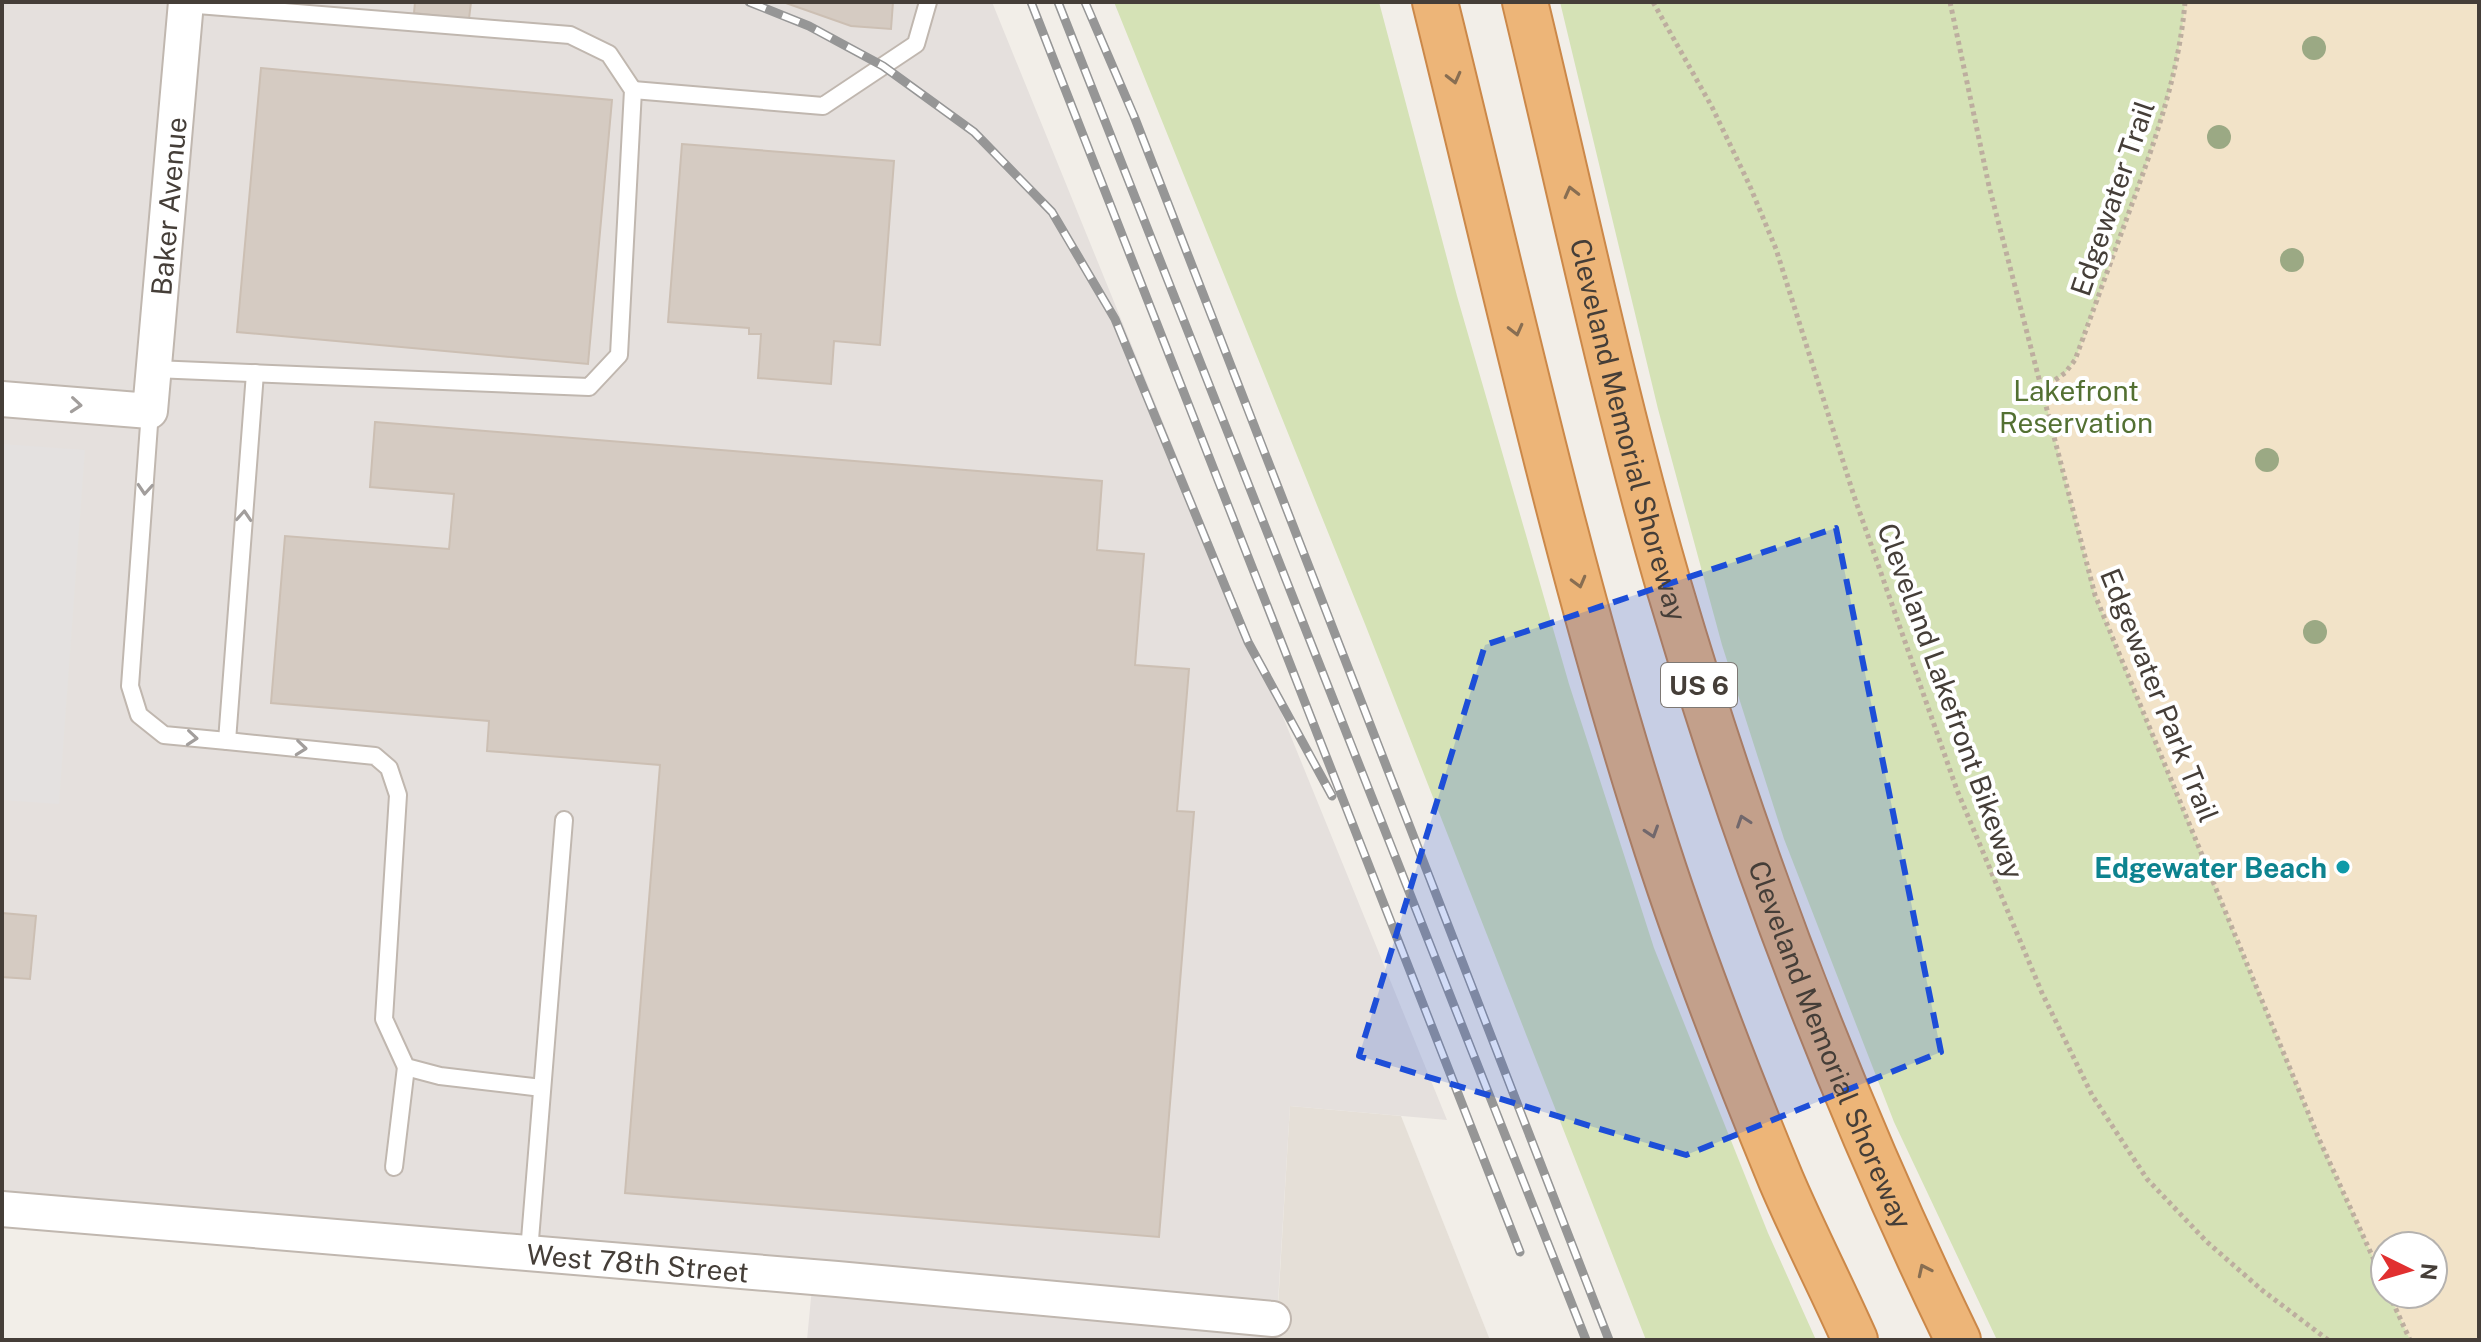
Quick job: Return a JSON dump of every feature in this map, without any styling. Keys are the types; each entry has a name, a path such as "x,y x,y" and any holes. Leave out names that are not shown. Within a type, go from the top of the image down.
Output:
{"highway":[{"path":"1435,2 1578,580 1637,785 1682,921 1757,1120 1793,1207 1855,1340"},
{"name":"Cleveland Memorial Shoreway","path":"1525,2 1632,448 1668,582 1728,777 1826,1044 1880,1174 1958,1340"}],"street":[{"name":"Baker Avenue","path":"150,411 186,3"},
{"path":"2,399 150,411"},
{"name":"West 78th Street","path":"2,1209 529,1252 1273,1319"}],"lane":[{"path":"633,90 823,106 916,44 928,2"},
{"path":"154,369 589,387 619,355 633,90 609,54 570,35 186,3"},
{"path":"227,741 255,373"},
{"path":"150,411 130,686 139,715 164,735 375,756 389,768 398,795 384,1019 406,1067 394,1167"},
{"path":"529,1252 564,820"},
{"path":"406,1067 440,1076 542,1088"}],"path":[{"name":"Cleveland Lakefront Bikeway","path":"1653,2 1712,107 1776,249 1854,496 1957,790 2042,993 2092,1095 2147,1179 2207,1242 2262,1290 2328,1340"},
{"name":"Edgewater Park Trail","path":"1950,2 1989,186 2095,595 2313,1124 2369,1248"},
{"name":"Edgewater Trail","path":"2042,389 2065,373 2075,360 2162,116 2182,34 2185,2"},
{"path":"2396,1310 2410,1340"}],"highlighted area":[{"path":"1836,528 1941,1052 1686,1155 1359,1056 1485,645"}],"shaded area":[{"path":"2,2 992,2 1447,1120 1290,1106 1278,1301 2,1203"},
{"path":"2,444 85,450 59,804 2,800"},
{"path":"1290,1106 1401,1116 1490,1340 1276,1340"},
{"path":"813,1277 1273,1319 1271,1340 807,1340"}],"green space":[{"path":"1114,2 1379,2 1457,296 1569,684 1654,948 1768,1233 1816,1340 1646,1340 1365,624"},
{"name":"Lakefront Reservation","path":"1560,2 2479,2 2479,1340 1997,1340 1894,1122 1784,839 1722,645 1658,409"}],"sand":[{"name":"Edgewater Beach","path":"2185,2 2479,2 2479,1340 2410,1340 2396,1310 2449,1310 2449,1230 2369,1230 2369,1249 2319,1139 2095,595 2042,389 2065,373 2075,360 2157,133 2172,82"}],"building":[{"path":"415,2 471,2 469,19 414,13"},
{"path":"783,2 893,2 891,29 851,26"},
{"path":"261,68 612,100 588,364 237,332"},
{"path":"682,144 894,161 880,345 834,341 831,384 758,378 761,334 749,334 749,328 668,322"},
{"path":"375,422 1102,481 1097,550 1144,554 1135,665 1189,669 1177,811 1194,812 1159,1237 625,1193 660,765 487,751 489,721 271,703 285,536 449,549 454,494 370,487"},
{"path":"2,913 36,916 30,979 2,977"}],"railway":[{"path":"749,2 809,26 883,66 974,132 1052,212 1115,319 1248,642 1332,796"},
{"path":"1031,2 1520,1252"},
{"path":"1058,2 1586,1340"},
{"path":"1085,2 1134,116 1609,1340"}],"place":[{"name":"Edgewater Beach","path":"2343,867"}]}
